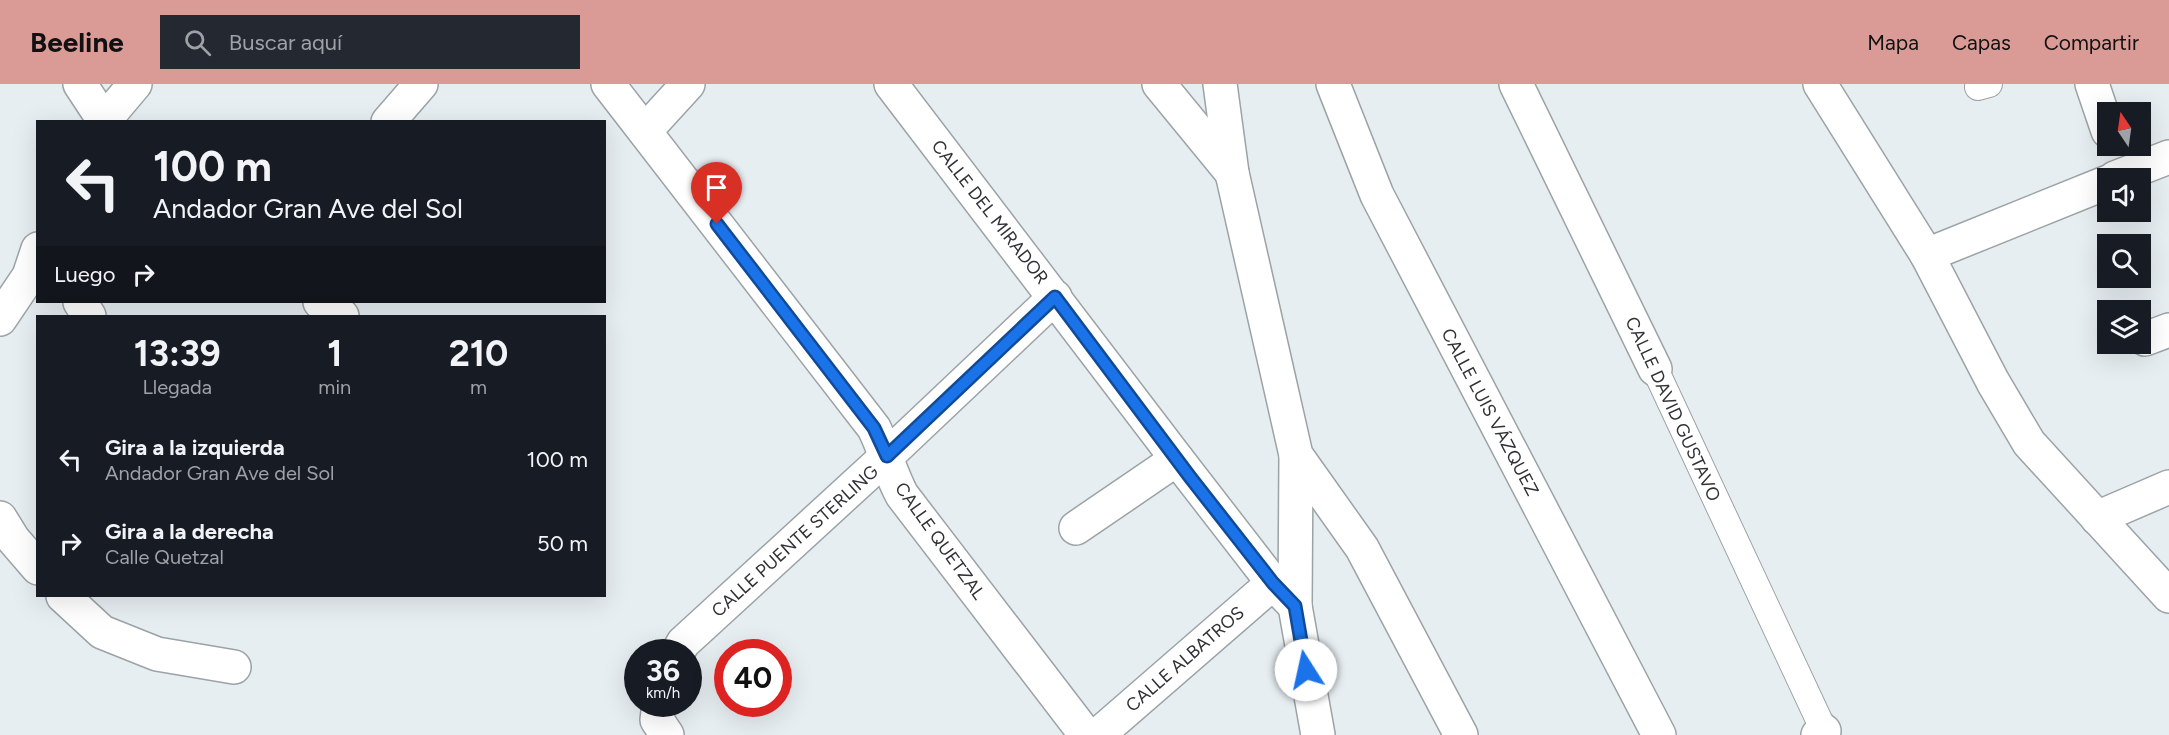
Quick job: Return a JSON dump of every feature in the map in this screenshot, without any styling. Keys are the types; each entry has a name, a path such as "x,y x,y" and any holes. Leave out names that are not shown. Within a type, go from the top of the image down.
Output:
{"street":[{"path":"80,84 103,120"},
{"path":"105,120 135,84"},
{"path":"390,120 421,84"},
{"name":"CALLE QUETZAL","path":"608,84 874,428 887,456 892,476 902,495 1086,735"},
{"path":"645,131 688,84"},
{"name":"CALLE DEL MIRADOR","path":"891,84 1177,459 1273,583 1295,606"},
{"path":"1160,84 1232,173"},
{"path":"1220,84 1232,173 1296,455 1295,606 1318,735"},
{"name":"CALLE LUIS VÁZQUEZ","path":"1332,84 1377,195 1659,735"},
{"name":"CALLE DAVID GUSTAVO","path":"1516,84 1655,369 1823,734"},
{"path":"1820,84 1927,255 1993,382 2029,443 2169,596"},
{"path":"2092,84 2098,102"},
{"path":"2122,168 2169,157"},
{"path":"1927,255 2097,178"},
{"path":"0,319 29,276 36,255"},
{"name":"CALLE PUENTE STERLING","path":"688,639 1055,297"},
{"path":"322,303 340,315"},
{"path":"1296,455 1362,548 1461,735"},
{"path":"1076,528 1177,459"},
{"path":"2097,518 2169,487"},
{"path":"0,518 13,539 36,566"},
{"name":"CALLE ALBATROS","path":"1098,735 1273,583"},
{"path":"64,597 102,632 157,654 234,667"},
{"path":"657,717 667,735"}],"route":[{"path":"717,224 874,428 887,456 1055,297 1190,477 1273,583 1295,606 1306,670"}]}
